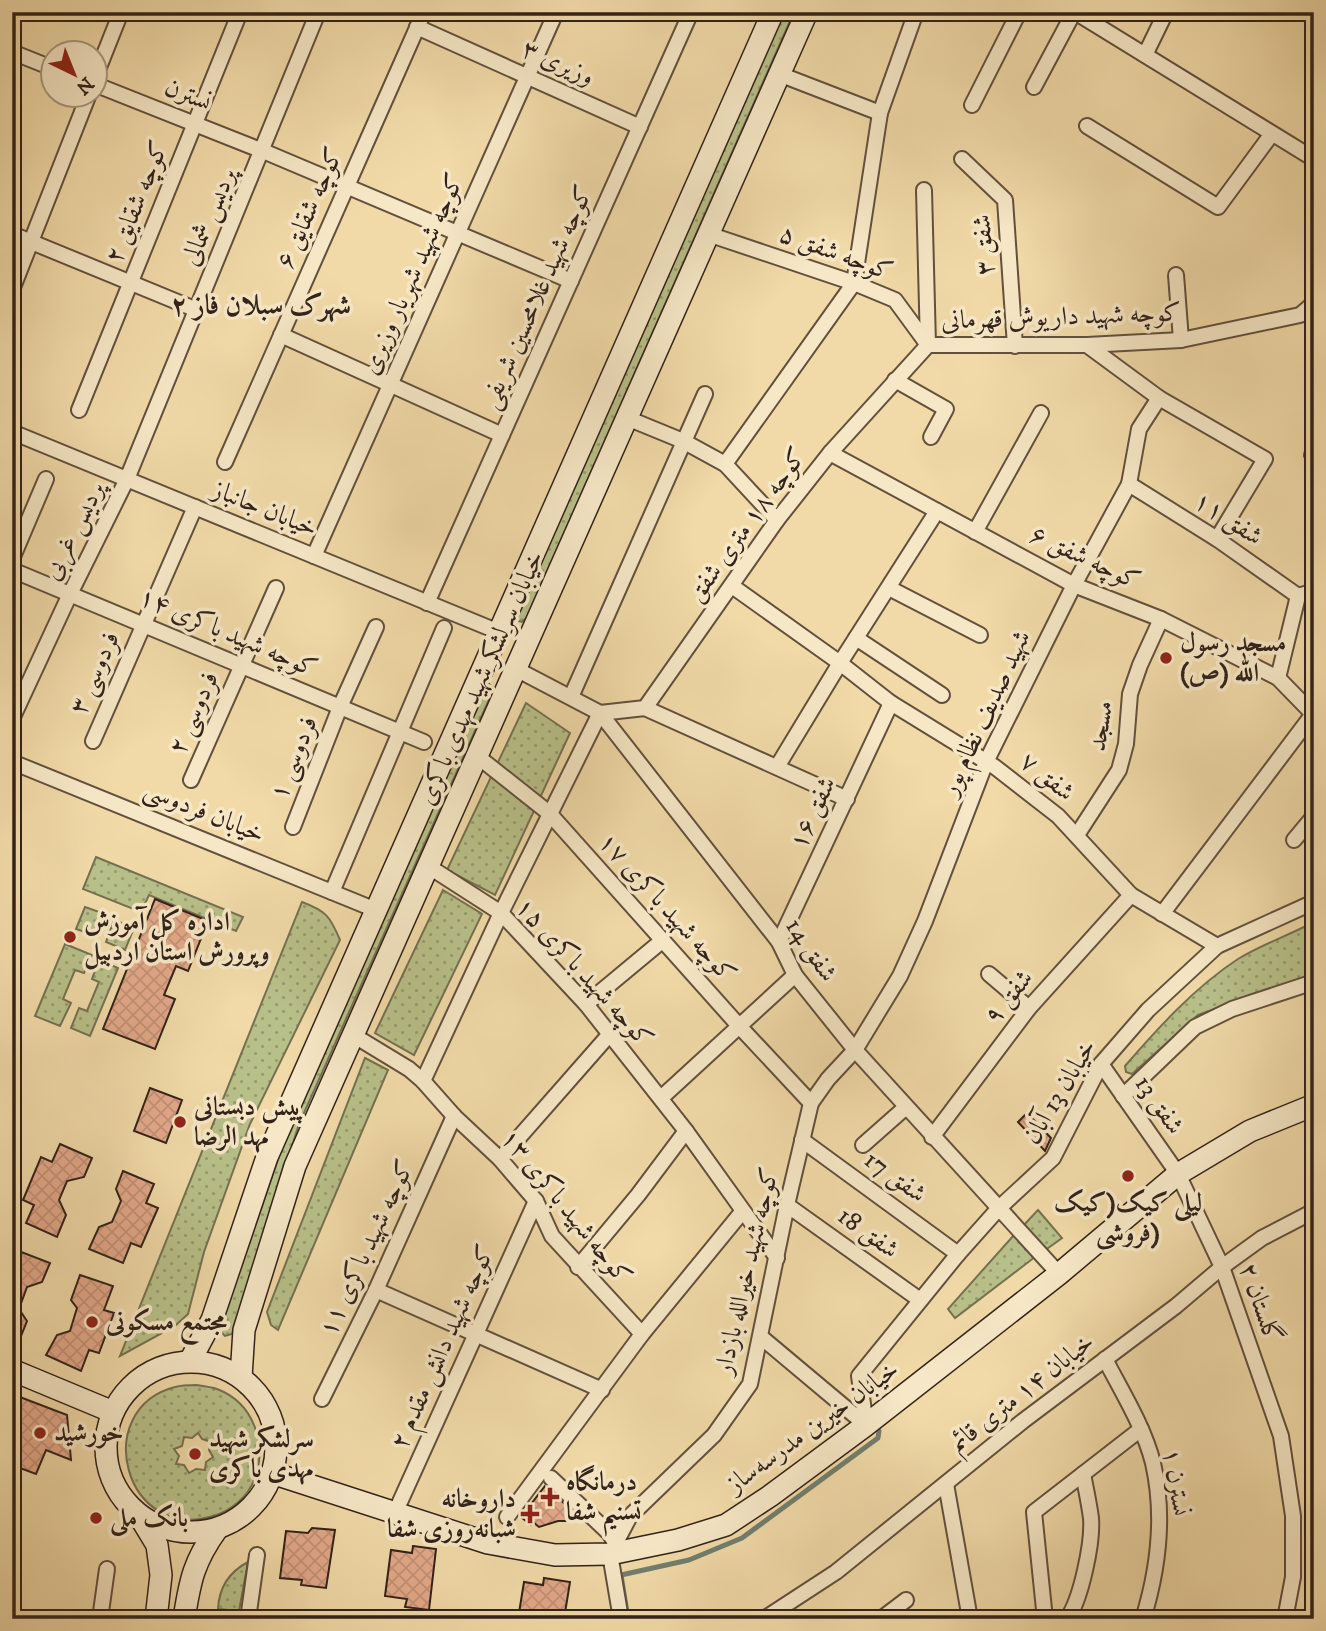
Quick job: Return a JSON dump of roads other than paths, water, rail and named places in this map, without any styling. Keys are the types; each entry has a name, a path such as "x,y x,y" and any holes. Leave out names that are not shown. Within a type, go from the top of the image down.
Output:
{"main road":[{"name":"خیابان سرلشکر شهید مهدی باکری","path":"190,1361 212,1321 267,1157 773,12"},
{"name":"خیابان سرلشکر شهید مهدی باکری","path":"241,1377 244,1330 295,1166 807,12"},
{"path":"499,632 516,669"},
{"name":"خیابان خیرین مدرسه‌ساز","path":"272,1473 502,1545 555,1555 678,1540 726,1525 866,1425 1059,1274 1178,1174 1250,1131 1314,1105"},
{"path":"140,1517 164,1529 191,1533 217,1529 241,1517 260,1497 272,1473 276,1438 272,1420 260,1396 241,1377 217,1365 190,1361 164,1366 140,1378 121,1397 109,1421 104,1448 109,1474 121,1498 140,1517 157,1545 161,1575 156,1619"},
{"path":"12,1370 113,1412"},
{"path":"184,1619 190,1578 202,1550 217,1529"}],"street":[{"path":"108,46 121,12"},
{"name":"کوچه شقایق ۲","path":"79,410 240,12"},
{"name":"پردیس شمالی","path":"127,479 318,12"},
{"name":"کوچه شقایق ۶","path":"225,462 424,12"},
{"name":"کوچه شهید شهریار وزیری","path":"314,556 556,12"},
{"name":"کوچه شهید غلامحسین شریفی","path":"427,603 691,12"},
{"path":"725,464 854,283 880,113 916,12"},
{"path":"972,104 1019,12"},
{"path":"1034,87 1074,12 1314,159"},
{"path":"1145,55 1166,12"},
{"name":"وزیری ۳","path":"417,27 640,127"},
{"path":"12,52 38,62"},
{"path":"779,74 880,113"},
{"name":"نسترن","path":"108,88 571,281"},
{"path":"12,290 84,108"},
{"path":"1087,126 1218,207 1271,135"},
{"name":"شفق ۳","path":"962,159 1006,200 1015,346"},
{"path":"924,190 928,345"},
{"path":"12,234 197,310"},
{"name":"کوچه شفق ۵","path":"708,234 854,283 895,300 928,345"},
{"path":"1176,275 1181,340"},
{"name":"کوچه شهید داریوش قهرمانی","path":"928,345 1087,345 1181,340 1300,315 1314,303"},
{"path":"281,335 502,435"},
{"name":"کوچه ۱۸ متری شفق","path":"645,708 777,520 830,453 928,345"},
{"path":"1087,345 1159,398 1265,458 1217,539"},
{"path":"895,380 946,409 931,437"},
{"path":"571,697 705,394"},
{"name":"شهید صدیف نظام پور","path":"855,1050 905,965 925,922 986,762 1074,585 1129,485 1139,429 1159,398"},
{"path":"975,532 1041,413"},
{"path":"627,418 683,441 725,464 777,520"},
{"name":"خیابان جانباز","path":"12,432 499,632"},
{"name":"کوچه شفق ۶","path":"830,453 1074,585 1161,619 1278,678 1313,714"},
{"path":"12,559 46,479"},
{"name":"پردیس غربی","path":"12,719 127,479"},
{"name":"شفق ۱۱","path":"1129,485 1217,539 1298,596"},
{"name":"فردوسی ۳","path":"93,740 195,507"},
{"path":"778,767 840,663 937,511"},
{"name":"کوچه شهید باکری ۱۴","path":"12,570 424,742"},
{"name":"شفق ۷","path":"732,586 891,703 995,766 1058,816 1131,895 1217,946"},
{"path":"1278,678 1298,596 1311,592 1314,587"},
{"name":"فردوسی ۲","path":"191,780 276,588"},
{"path":"889,588 981,635"},
{"name":"مسجد","path":"1077,835 1119,770 1126,744 1130,694 1161,619"},
{"name":"فردوسی ۱","path":"293,828 340,707 376,627"},
{"path":"332,891 444,628"},
{"path":"856,638 942,695"},
{"name":"شفق 14","path":"516,669 600,713 779,942 795,975 855,1050 1059,1274"},
{"name":"شفق ۱۶","path":"779,942 891,703"},
{"path":"423,1081 549,813 600,713 645,708 847,799"},
{"path":"1162,914 1313,714"},
{"name":"کوچه شهید باکری ۱۷","path":"477,756 549,813 811,1103"},
{"name":"خیابان فردوسی","path":"12,762 376,910"},
{"path":"1294,840 1314,816"},
{"name":"کوچه شهید باکری ۱۵","path":"428,866 501,913 586,1004 686,1131 777,1258"},
{"name":"شفق ۹","path":"932,1137 1029,1008 1131,895"},
{"name":"خیابان 13 آبان","path":"866,1425 859,1376 958,1254 999,1208 1053,1158 1101,1063 1148,1010 1217,946 1314,902"},
{"path":"586,1004 663,940"},
{"path":"989,974 1029,1008"},
{"path":"660,1098 795,975"},
{"path":"1123,1096 1195,1027 1233,1009 1314,982"},
{"name":"کوچه شهید باکری ۱۳","path":"353,1035 409,1069 500,1159 536,1201 552,1236 642,1334"},
{"path":"500,1159 609,1035"},
{"name":"کوچه شهید خیرالله بازدار","path":"613,1549 630,1516 714,1435 750,1384 811,1103 828,1079 855,1050"},
{"name":"شفق 13","path":"1101,1063 1178,1174"},
{"path":"863,1144 906,1107"},
{"name":"کوچه شهید باکری ۱۱","path":"322,1399 376,1290 454,1116"},
{"path":"578,1266 638,1195 686,1131"},
{"name":"شفق 17","path":"802,1140 958,1254"},
{"name":"گلستان ۲","path":"1178,1174 1222,1267 1281,1436 1293,1516 1293,1577 1285,1619"},
{"name":"کوچه شهید دانش مقدم ۲","path":"395,1513 536,1201"},
{"name":"شفق 18","path":"787,1205 920,1300"},
{"name":"خیابان ۱۴ متری قائم","path":"764,1619 836,1572 1222,1267 1262,1238 1314,1211"},
{"path":"507,1517 642,1334 742,1212"},
{"path":"376,1290 602,1390"},
{"path":"761,1337 866,1425"},
{"name":"نسترن ۱","path":"1105,1359 1140,1429 1153,1462 1161,1513 1158,1557 1143,1619"},
{"path":"1045,1619 1034,1512 1140,1429"},
{"path":"1067,1619 1075,1608 1086,1566 1091,1521 1083,1474"},
{"path":"551,1478 609,1532 621,1619"},
{"path":"946,1484 970,1619"},
{"path":"248,1619 257,1555"},
{"path":"100,1619 107,1569"},
{"path":"881,1619 906,1600 898,1619"}],"waterway":[{"path":"628,1619 621,1575 689,1560 742,1538 878,1438 879,1431"}],"place":[{"name":"مسجد رسول الله (ص)","path":"1166,658"},
{"name":"اداره کل آموزش وپرورش استان اردبیل","path":"70,937"},
{"name":"پیش دبستانی مهد الرضا","path":"180,1122"},
{"name":"لیلی کیک(کیک فروشی)","path":"1128,1176"},
{"name":"مجتمع مسکونی","path":"92,1322"},
{"name":"خورشید","path":"40,1433"},
{"name":"سرلشکر شهید مهدی باکری","path":"195,1454"},
{"name":"درمانگاه تسنیم شفا","path":"550,1497"},
{"name":"داروخانه شبانه‌روزی شفا","path":"530,1514"},
{"name":"بانک ملی","path":"96,1518"}],"district":[{"name":"شهرک سبلان فاز ۲","path":"261,305"}]}
